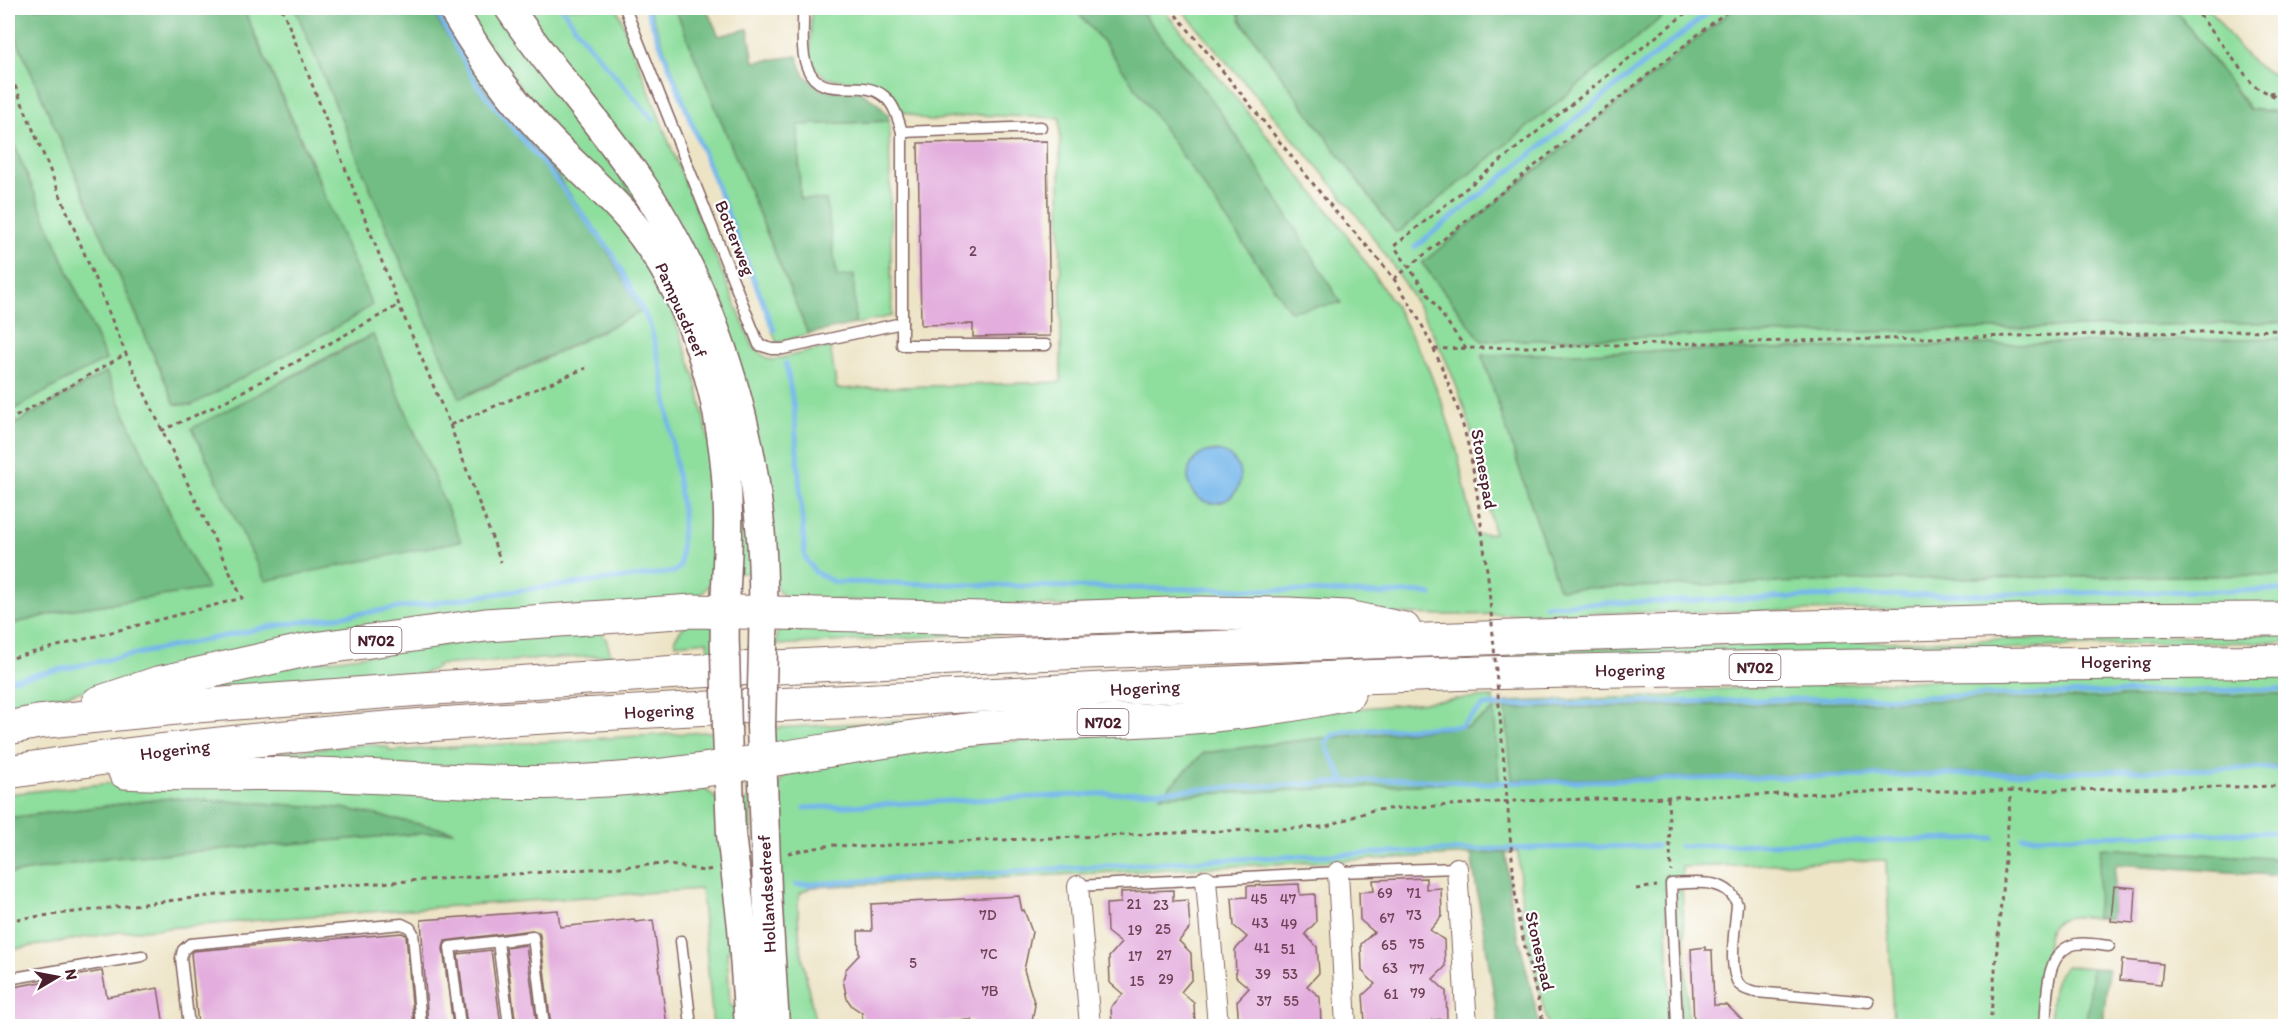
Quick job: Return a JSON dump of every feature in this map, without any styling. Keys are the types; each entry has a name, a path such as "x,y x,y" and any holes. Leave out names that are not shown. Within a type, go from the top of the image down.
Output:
{"highway":[{"name":"N702","path":"23,725 158,683 306,650 486,625 693,612 1030,619 1197,613 1288,614 1346,617 1456,640"},
{"name":"Hogering","path":"23,725 196,706 679,672 1031,654 2052,620 2286,619"},
{"name":"Hogering","path":"21,770 206,745 439,723 816,703 1444,674 2054,663 2286,662"},
{"name":"N702","path":"21,770 315,774 490,782 588,781 727,766 882,740 989,728 1150,720 1299,705 1444,674"}],"main road":[{"name":"Pampusdreef","path":"452,8 490,69 513,98 547,137 628,218 660,261 682,304 706,366 721,439 728,514 727,574 723,612 725,651"},
{"name":"Pampusdreef","path":"509,8 528,37 621,153 646,191 673,237 718,336 735,391 758,506 764,613 761,726"},
{"name":"Hollandsedreef","path":"725,651 727,766 749,1026"},
{"name":"Hollandsedreef","path":"761,726 765,857 775,1026"}],"street":[{"path":"1457,868 1467,1026"},
{"path":"1338,872 1346,1026"},
{"path":"1206,880 1218,1026"},
{"path":"1078,886 1090,1026"}],"lane":[{"name":"Botterweg","path":"625,8 759,345 772,349 783,349 902,323"},
{"path":"803,8 804,54 811,76 820,84 834,88 865,88 883,94 894,109 902,132 902,345 1046,345"},
{"path":"902,132 1041,127"},
{"path":"1078,886 1457,868"},
{"path":"1677,1026 1671,884 1716,883 1734,896 1737,904 1733,965 1735,976 1741,987 1756,993 1869,1002"},
{"path":"189,1026 181,958 183,950 190,944 402,924 410,928 413,933 421,1026"},
{"path":"460,1026 450,947 533,937 544,1026"},
{"path":"681,941 691,1026"},
{"path":"498,942 509,1026"},
{"path":"2045,1026 2052,962 2061,949 2077,943 2109,946"},
{"path":"8,979 142,956"}],"path":[{"path":"282,8 399,305 450,425 501,562"},
{"name":"Stonespad","path":"1170,8 1230,78 1340,218 1394,279 1434,349 1460,417 1473,467 1488,577 1519,922 1544,1026"},
{"path":"1466,349 1394,246 1692,8"},
{"path":"1394,279 1731,8"},
{"path":"2194,8 2254,86 2286,102"},
{"path":"8,69 126,354 243,598 8,658"},
{"path":"2268,93 2286,90"},
{"path":"161,431 220,404 399,305"},
{"path":"1434,349 2286,330"},
{"path":"8,422 126,354"},
{"path":"450,425 586,368"},
{"path":"765,857 832,845 865,847 1315,828 1373,810 1514,801 1901,791 2286,786"},
{"path":"1990,1026 2012,791"},
{"path":"1636,889 1671,884 1668,798"},
{"path":"8,920 243,892 665,864 704,871 735,866"}],"green space":[{"path":"8,8 243,8 372,305 346,322 192,405 175,404 8,19"},
{"path":"243,8 295,8 460,398 641,312 555,173 466,66 430,8 445,8 657,268 696,380 711,452 715,532 712,575 709,585 698,598 144,679 8,706 8,625 68,610 208,589 183,542 106,372 8,428 8,413 106,360 8,131 8,19 175,404 192,405 321,184","holes":["373,335 420,444 192,429"]},
{"path":"295,8 430,8 466,66 555,173 601,239 641,312 460,398"},
{"path":"459,8 502,8 615,155 722,367 756,573 732,573 712,363 577,159"},
{"path":"516,8 617,8 677,163 753,347 772,360 830,347 837,389 1061,382 1060,118 976,115 929,121 901,111 873,84 827,78 810,63 811,12 952,8 1068,8 1076,11 1105,44 1252,159 1211,99 1138,8 1162,8 1340,225 1394,304 1426,363 1442,403 1456,447 1475,535 1494,533 1480,465 1461,397 1443,354 1418,306 1389,260 1323,173 1181,8 1238,8 1240,20 1396,232 1673,8 1735,8 1422,263 1482,341 2285,322 2285,338 1482,355 1559,588 1951,578 2285,575 2285,605 1444,615 788,599 777,590 726,347","holes":["1210,451 1217,451 1196,496 1190,483 1190,470 1197,458"]},
{"path":"649,8 675,8 808,334 777,343"},
{"path":"675,8 706,8 719,36 748,29 754,62 797,56 804,75 822,90 860,92 877,103 888,115 889,121 798,125 800,199 826,200 837,277 854,275 855,324 808,334"},
{"path":"811,8 952,8 811,12"},
{"path":"1068,8 1138,8 1211,99 1252,159 1341,303 1290,311 1105,44 1076,11"},
{"path":"1238,8 1673,8 1400,231 1395,232 1240,19"},
{"path":"1735,8 2174,8 2249,109 2285,113 2285,322 1482,341 1422,263"},
{"path":"2174,8 2209,8 2251,61 2273,74 2285,75 2285,113 2250,109"},
{"path":"889,121 892,316 855,324 854,276 837,277 826,201 800,199 798,125"},
{"path":"8,131 106,360 8,413"},
{"path":"373,335 461,541 265,581 192,428"},
{"path":"2285,338 2285,575 1951,578 1559,589 1482,355"},
{"path":"106,372 183,542 208,589 68,610 8,625 8,428"},
{"path":"712,617 719,649 708,650 707,641 676,644 675,638 690,618"},
{"path":"594,624 606,639 611,655 437,665 437,668 422,674 158,694 214,676"},
{"path":"778,624 1345,627 1094,636 1093,628 776,645"},
{"path":"2286,634 2285,642 2177,643 1510,666 1509,649"},
{"path":"2285,674 2285,694 1506,710 1512,780 2285,766 2285,859 2101,848 2096,918 2064,918 2049,930 2040,1026 1833,1026 1893,1024 1886,860 1682,867 1682,879 1665,879 1671,1026 1548,1026 1523,921 1518,852 811,887 799,894 798,909 803,960 816,1026 786,1026 777,791 785,775 809,760 1469,698 1493,697 1494,710 1505,709 1506,702 1675,696 1696,690 2034,676","holes":["1493,711 1499,781 1161,795 1204,753 1311,739 1468,727"]},
{"path":"2285,694 2285,766 2220,768 1512,780 1506,709"},
{"path":"1298,696 774,753 773,728 1035,714 1077,704"},
{"path":"1494,710 1499,781 1160,796 1204,753 1311,739 1468,727"},
{"path":"721,731 722,760 633,767 224,766 252,754 371,744 389,748 390,751"},
{"path":"130,781 698,786 710,793 720,804 731,950 727,951 730,1006 735,1006 742,1026 713,1026 701,889 297,917 120,932 8,950 8,874 111,858 451,831 342,808 171,798 8,818 8,794"},
{"path":"171,798 342,808 454,831 111,858 8,874 8,818"},
{"path":"750,800 761,1014 736,801"},
{"path":"2101,848 2285,859 2285,876 2116,864 2111,919 2096,918"},
{"path":"1506,853 1510,899 1540,1026 1499,1026 1471,854"},
{"path":"1682,888 1688,1026 1682,1026 1676,891"},
{"path":"2066,966 2092,968 2087,1026 2050,1026 2054,986"},
{"path":"2092,968 2108,969 2103,1026 2087,1026"}],"water":[{"path":"1209,451 1219,451 1233,458 1240,477 1233,496 1219,503 1209,503 1199,499 1192,492 1188,482 1188,472 1192,462 1199,455"}],"building":[{"path":"1047,141 1050,336 973,337 973,324 921,325 918,143"},
{"path":"1426,878 1426,889 1441,888 1442,916 1430,930 1444,940 1445,967 1433,979 1446,991 1447,1019 1432,1020 1433,1026 1380,1026 1380,1023 1365,1023 1363,995 1375,984 1362,971 1361,944 1374,932 1360,920 1359,892 1374,891 1373,880"},
{"path":"1299,884 1300,895 1315,894 1316,922 1305,934 1317,947 1319,973 1307,986 1320,997 1321,1025 1239,1026 1237,1001 1249,988 1236,977 1235,950 1247,937 1234,926 1232,898 1247,897 1247,886"},
{"path":"2114,886 2136,888 2134,923 2111,921"},
{"path":"1173,890 1173,901 1188,900 1190,928 1179,941 1191,953 1192,979 1181,992 1194,1003 1195,1026 1112,1026 1111,1007 1123,994 1110,983 1109,957 1121,943 1107,932 1106,904 1121,903 1121,892"},
{"path":"1019,896 1022,911 1024,910 1032,932 1024,970 1035,1005 1031,1026 973,1026 972,1020 863,1026 862,1013 847,999 843,980 846,969 859,955 858,931 872,931 871,904"},
{"path":"558,910 560,927 634,919 635,922 653,920 667,1026 551,1026 540,936 539,932 532,930 445,941 443,948 453,1026 428,1026 421,920"},
{"path":"402,933 406,935 414,1026 198,1026 191,953 193,951"},
{"path":"526,945 537,1026 516,1026 506,948"},
{"path":"1705,947 1705,950 1712,950 1714,1005 1727,1005 1744,1022 1694,1024 1691,949"},
{"path":"491,950 501,1026 467,1026 458,954"},
{"path":"2122,960 2163,964 2161,984 2120,980"},
{"path":"102,971 107,997 158,988 164,1026 8,1026 8,988"}],"waterway":[{"path":"8,680 274,626 522,590 674,572 680,567 683,515 663,376 650,325 612,253 550,172 478,86 434,8"},
{"path":"562,8 583,38 653,120"},
{"path":"646,8 774,330"},
{"path":"1415,247 1714,8"},
{"path":"786,363 794,409 805,557 815,572 834,582 1382,594 1413,592 1431,595"},
{"path":"1545,605 1842,596 2286,590"},
{"path":"1345,782 1328,750 1326,742 1333,735 1347,731 1461,726 1483,706 2286,689"},
{"path":"805,808 1406,779 1482,783 2286,768"},
{"path":"2022,837 2286,832"},
{"path":"1680,846 1993,838"},
{"path":"796,885 1226,860 1442,851 1657,846"}]}
